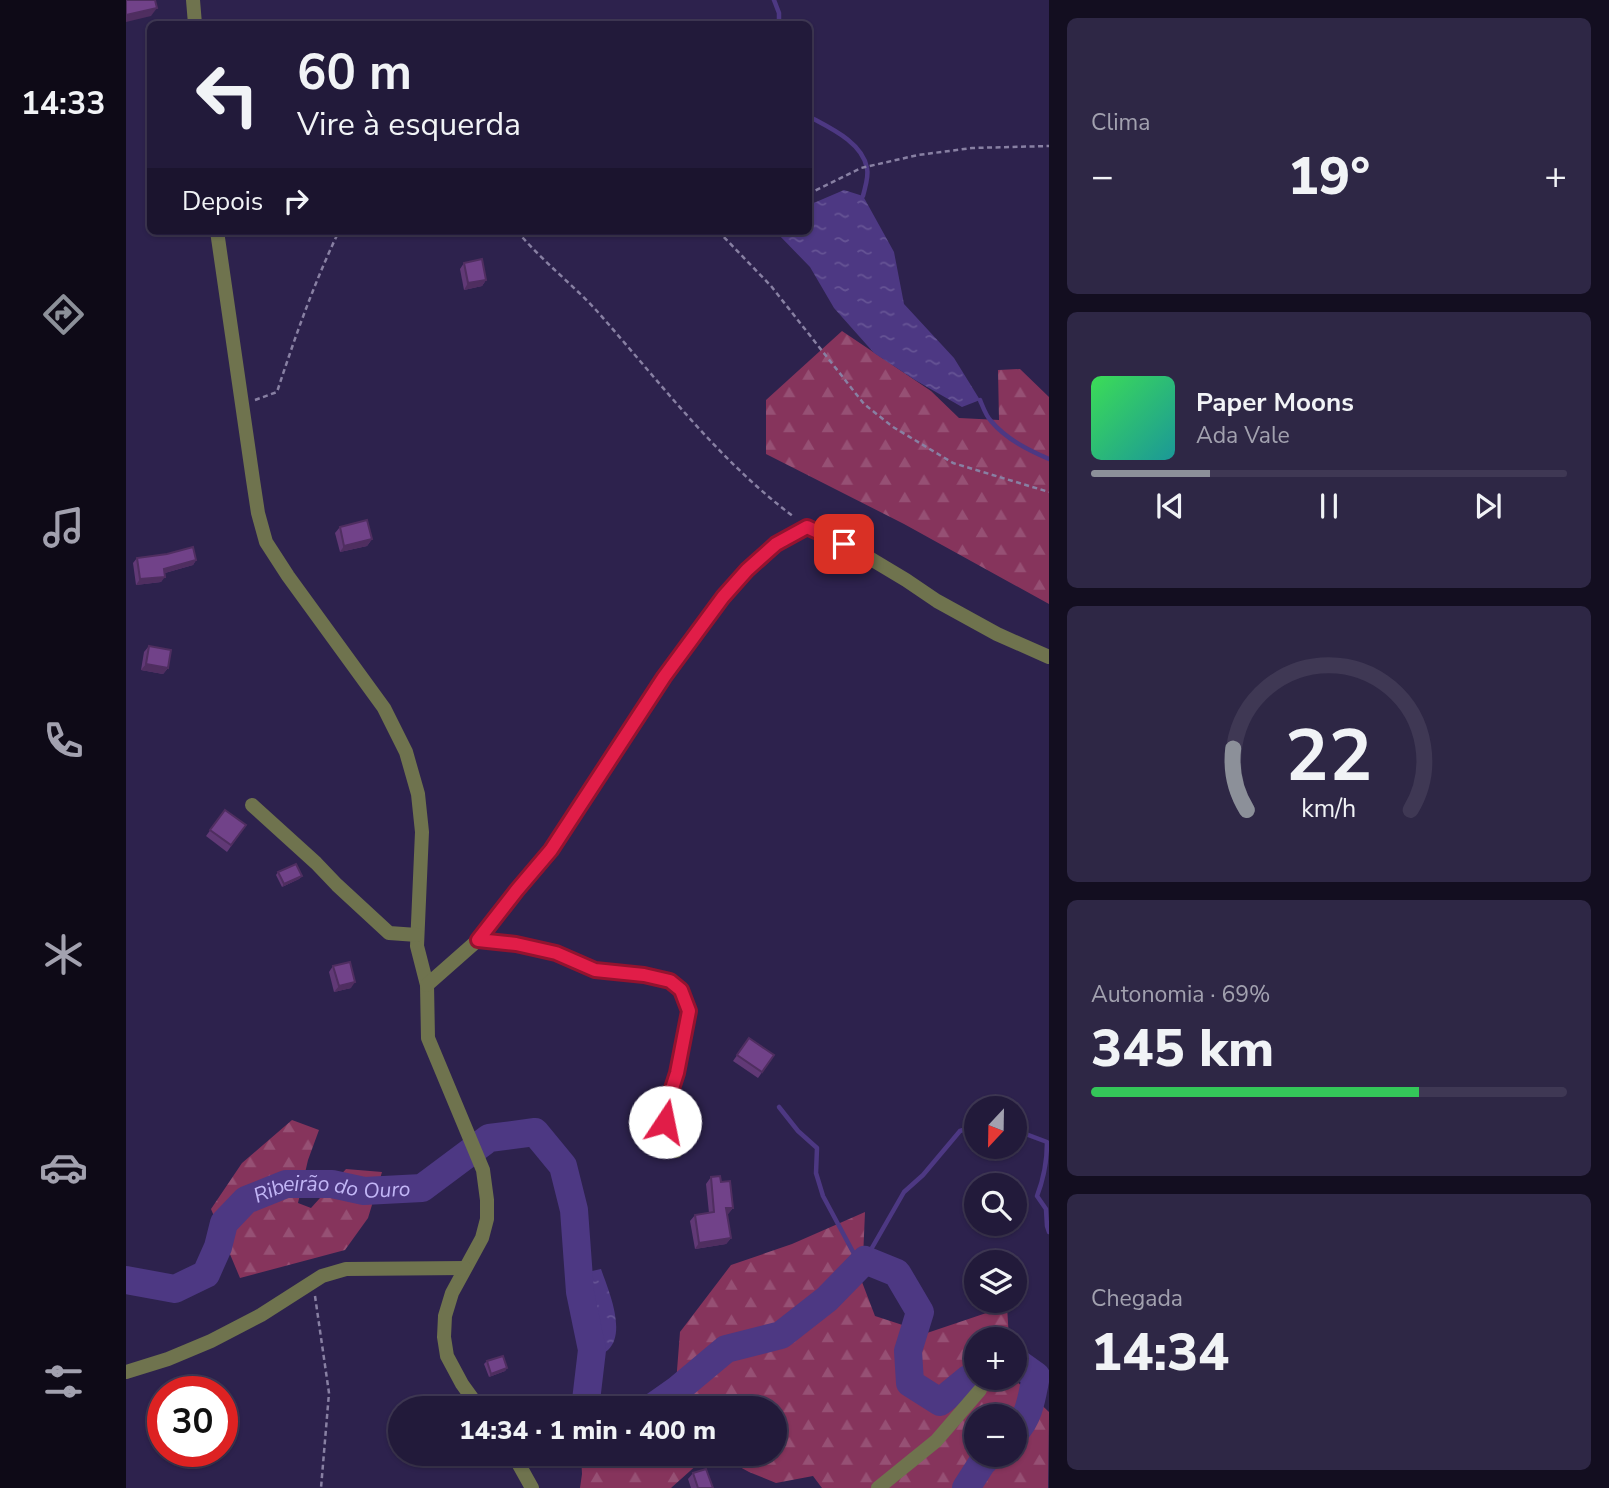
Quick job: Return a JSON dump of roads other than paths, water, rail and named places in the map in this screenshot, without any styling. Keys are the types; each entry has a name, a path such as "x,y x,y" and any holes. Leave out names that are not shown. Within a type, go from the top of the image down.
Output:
{"street":[{"path":"193,0 195,21"},
{"path":"218,235 258,513 266,542 384,708 406,752 418,794 422,832 417,946 427,985 428,1038 483,1170 487,1191 487,1219 482,1238 452,1293 445,1316 447,1356 471,1396"},
{"path":"427,985 478,940 551,850 664,677 723,597 747,570 776,544 807,527 866,556 997,635 1049,657"},
{"path":"252,805 389,933 417,935"},
{"path":"478,940 516,944 556,953 595,970 644,975 670,981 681,990 689,1011 677,1073 666,1107 664,1137 676,1151"},
{"path":"126,1372 168,1359 211,1341 261,1315 323,1276 346,1269 465,1268"},
{"path":"878,1488 936,1441 980,1390"},
{"path":"520,1466 532,1488"}],"water":[{"path":"844,190 863,196 894,252 904,304 954,358 980,400 962,407 915,380 874,353 834,308 810,267 779,235 812,235 812,204"},
{"path":"601,1269 614,1310 616,1333 608,1350 593,1358 578,1345 584,1330 569,1290 570,1276"}],"waterway":[{"path":"774,0 779,21"},
{"path":"812,118 844,137 859,151 867,171 863,196"},
{"path":"980,400 989,419 1010,439 1049,459"},
{"path":"779,1107 798,1131 817,1148 816,1173 823,1196 860,1265"},
{"path":"865,1260 904,1192 964,1130"},
{"name":"Ribeirão do Ouro","path":"126,1280 175,1289 206,1274 218,1247 224,1223 246,1200 286,1184 332,1184 364,1191 422,1188 489,1138 535,1132 563,1166 574,1210 580,1292 592,1350 587,1396"},
{"path":"1027,1134 1047,1142 1045,1170 1037,1196 1046,1209 1049,1232"},
{"name":"Ribeirão do Ouro","path":"668,1396 726,1349 781,1335 827,1299 865,1260 897,1273 920,1312 908,1351 910,1383 940,1402 964,1382"},
{"name":"Ribeirão do Ouro","path":"1027,1370 1036,1376 1027,1413"},
{"name":"Ribeirão do Ouro","path":"966,1488 979,1467"}]}
